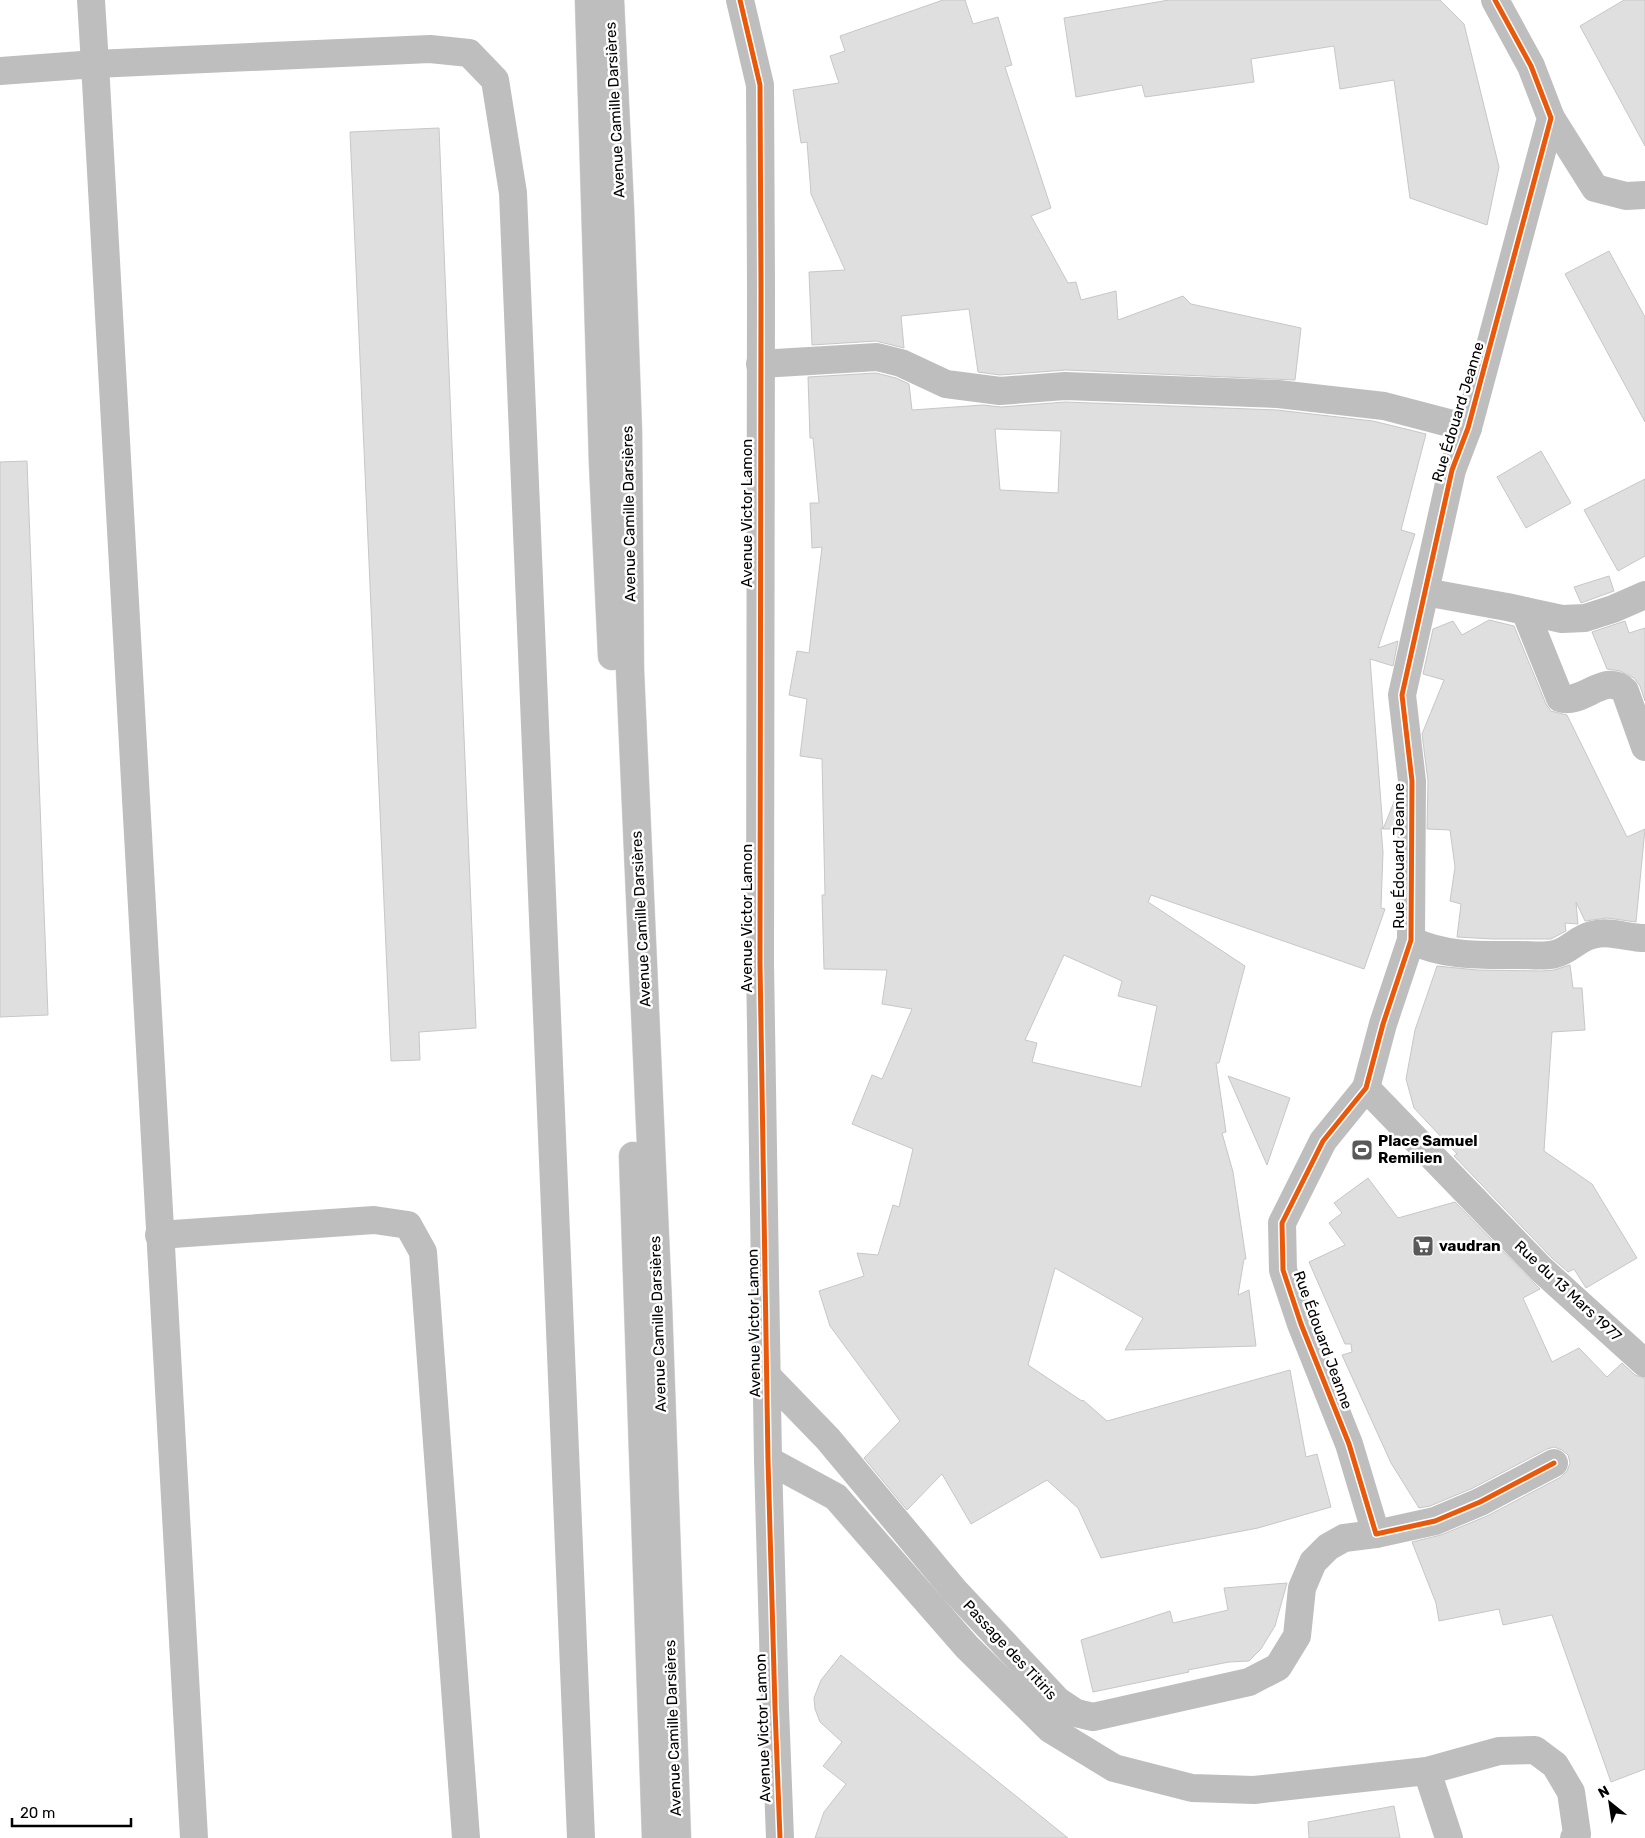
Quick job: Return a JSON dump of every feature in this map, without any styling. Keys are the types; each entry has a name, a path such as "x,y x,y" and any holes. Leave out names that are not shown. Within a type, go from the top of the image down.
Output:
{"street":[{"path":"91,0 194,1838"},
{"name":"Avenue Camille Darsières","path":"589,0 603,463 626,944 656,1838"},
{"name":"Avenue Camille Darsières","path":"610,0 628,422 630,670 658,1294 677,1838"},
{"name":"Avenue Victor Lamon","path":"740,0 760,84 760,964 768,1460 774,1708 780,1838"},
{"path":"1495,0 1531,66 1551,118 1595,188 1626,196 1645,194"},
{"path":"0,71 95,64 430,49 470,53 495,80 513,193 581,1838"},
{"name":"Rue Édouard Jeanne","path":"1376,1534 1349,1444 1301,1324 1284,1270 1282,1223 1323,1141 1366,1088 1383,1024 1411,940 1412,781 1402,695 1452,470 1468,428 1551,118"},
{"path":"760,364 877,357 901,363 946,384 1000,391 1065,386 1278,394 1384,406 1468,428"},
{"path":"1425,592 1562,619 1585,618 1645,595"},
{"path":"1525,611 1560,698 1571,699 1606,685 1614,684 1620,686 1625,691 1645,748"},
{"path":"1411,940 1442,951 1477,955 1554,955 1591,935 1611,933 1645,938"},
{"name":"Rue du 13 Mars 1977","path":"1366,1088 1541,1269 1645,1364"},
{"path":"159,1234 374,1220 408,1226 423,1252 466,1838"},
{"name":"Passage des Titiris","path":"768,1376 828,1440 954,1590 1058,1701 1076,1713 1093,1717 1249,1682 1278,1667 1297,1636 1302,1588 1313,1562 1328,1547 1344,1538 1376,1534"},
{"path":"768,1460 836,1497 967,1647 1050,1729 1114,1768 1192,1788 1254,1790 1427,1771 1499,1751 1535,1750 1555,1765 1571,1792 1577,1834 1574,1838"},
{"path":"1376,1534 1435,1521 1480,1502 1554,1462"},
{"path":"1427,1771 1449,1838"}],"building":[{"path":"943,0 965,0 973,24 998,17 1012,65 1005,67 1051,208 1031,216 1068,283 1076,282 1081,300 1116,291 1118,320 1183,296 1191,304 1301,328 1295,380 1066,370 1000,375 978,372 969,309 901,316 904,348 876,341 812,345 809,272 845,270 811,194 807,142 801,143 793,90 839,83 830,56 845,51 840,36"},
{"path":"1169,0 1440,0 1464,24 1499,167 1487,225 1410,198 1394,80 1340,89 1334,46 1251,59 1254,82 1145,97 1142,85 1076,97 1064,18"},
{"path":"1624,0 1645,0 1645,146 1580,26"},
{"path":"439,128 476,1028 419,1032 420,1060 391,1061 350,132"},
{"path":"1609,251 1645,317 1645,422 1565,274"},
{"path":"876,373 896,378 909,384 912,410 983,405 1001,407 1065,402 1277,410 1373,421 1426,434 1401,530 1415,534 1378,648 1398,641 1393,666 1370,659 1383,829 1381,828 1383,852 1381,908 1385,909 1364,969 1151,895 1148,902 1245,966 1219,1063 1216,1063 1226,1132 1222,1133 1233,1172 1246,1259 1244,1259 1238,1295 1249,1290 1256,1346 1125,1350 1143,1318 1055,1268 1028,1365 1083,1400 1107,1421 1290,1370 1306,1457 1317,1454 1331,1507 1258,1528 1101,1558 1078,1508 1047,1480 971,1524 942,1474 907,1510 864,1458 900,1421 830,1326 819,1291 864,1276 857,1253 878,1255 893,1205 899,1207 913,1149 852,1124 872,1075 882,1079 912,1009 882,1004 887,970 824,969 822,895 825,895 822,759 800,756 807,699 789,695 797,651 809,653 822,547 812,548 810,503 819,503 813,438 810,438 808,377","holes":["995,429 1061,431 1058,493 1000,490","1064,955 1122,981 1118,996 1157,1006 1141,1087 1032,1062 1037,1043 1025,1040"]},
{"path":"1541,451 1571,503 1526,528 1497,477"},
{"path":"27,461 48,1015 0,1017 0,462"},
{"path":"1645,479 1645,556 1618,571 1584,510"},
{"path":"1609,576 1614,591 1581,603 1574,587"},
{"path":"1489,620 1514,626 1546,704 1551,711 1567,715 1627,837 1645,829 1636,922 1607,918 1585,921 1576,902 1578,924 1565,923 1566,931 1551,939 1457,937 1461,904 1450,901 1455,867 1450,830 1427,829 1428,781 1422,734 1444,680 1423,674 1433,629 1453,621 1462,635"},
{"path":"1625,621 1629,633 1645,628 1645,701 1640,686 1634,678 1620,671 1607,669 1592,632"},
{"path":"1396,797 1396,829 1383,829"},
{"path":"1570,965 1573,988 1582,988 1585,1030 1552,1032 1544,1151 1592,1184 1637,1258 1586,1288 1574,1269 1568,1272 1552,1258 1454,1156 1457,1154 1414,1108 1406,1079 1415,1030 1437,966 1477,970 1542,971 1554,970"},
{"path":"1228,1076 1290,1098 1267,1165"},
{"path":"1368,1178 1398,1218 1455,1202 1540,1289 1523,1298 1552,1362 1579,1348 1607,1377 1622,1363 1635,1375 1645,1378 1645,1769 1611,1782 1552,1615 1503,1625 1499,1609 1439,1621 1436,1603 1412,1542 1441,1535 1487,1516 1561,1477 1567,1471 1570,1463 1568,1455 1562,1450 1554,1447 1547,1449 1473,1488 1430,1506 1419,1508 1391,1463 1342,1355 1352,1352 1351,1344 1345,1344 1309,1262 1345,1245 1329,1223 1342,1213 1334,1203"},
{"path":"1287,1583 1275,1626 1261,1649 1249,1661 1229,1662 1188,1670 1189,1672 1093,1692 1081,1640 1170,1611 1173,1623 1228,1610 1224,1588"},
{"path":"841,1655 1068,1838 815,1838 824,1812 846,1784 823,1766 842,1742 820,1722 815,1709 814,1698 821,1680"},
{"path":"1394,1806 1400,1838 1309,1838 1308,1822"}],"cycle path":[{"path":"740,0 760,85 760,963 768,1460 780,1838"},
{"path":"1495,0 1531,66 1551,118 1468,428 1452,470 1402,695 1412,781 1411,940 1383,1024 1366,1088 1323,1141 1282,1223 1283,1270 1301,1324 1349,1444 1376,1534 1435,1521 1480,1502 1554,1463"}],"place":[{"name":"Place Samuel Remilien","path":"1362,1150"},
{"name":"vaudran","path":"1423,1246"}]}
